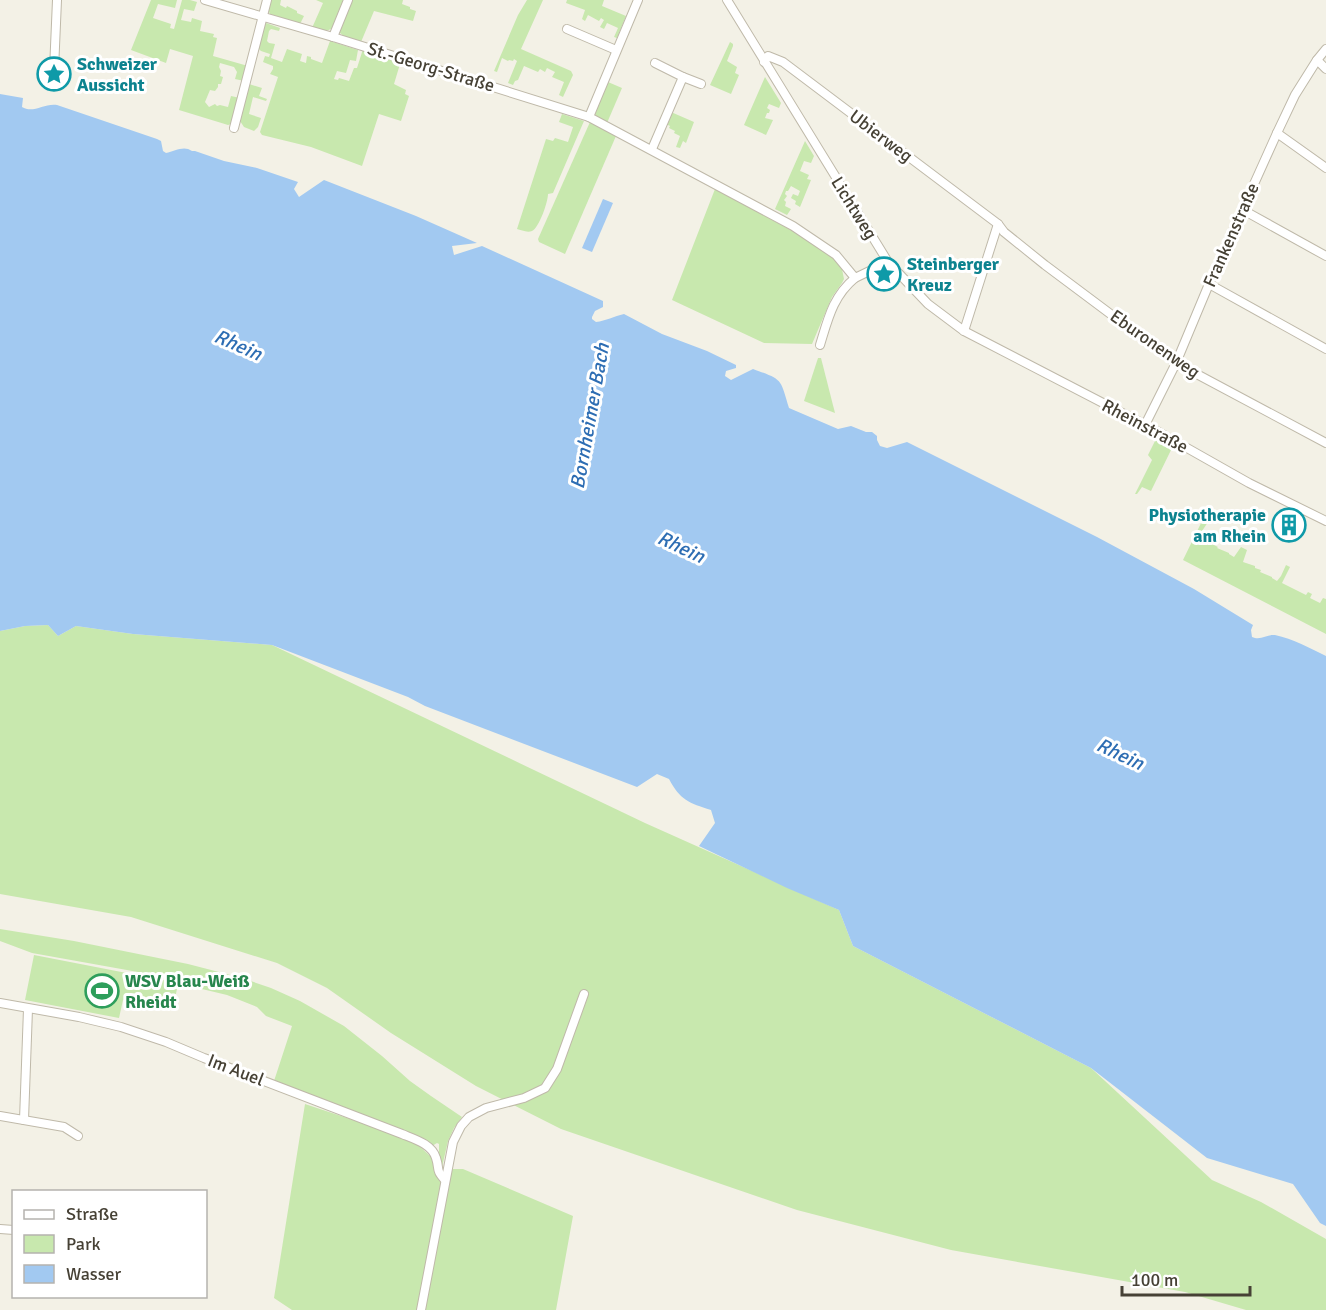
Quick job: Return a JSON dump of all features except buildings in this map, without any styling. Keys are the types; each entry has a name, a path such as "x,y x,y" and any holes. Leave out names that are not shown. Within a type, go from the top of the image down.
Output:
{"street":[{"path":"54,70 57,0"},
{"name":"St.-Georg-Straße","path":"205,0 333,37 589,117 793,226 836,255 855,278"},
{"path":"234,128 267,0"},
{"path":"333,37 348,0"},
{"path":"589,117 638,0"},
{"name":"Lichtweg","path":"727,0 888,262 928,304 964,331"},
{"path":"567,29 616,50"},
{"name":"Frankenstraße","path":"1145,426 1176,363 1209,284 1295,95 1326,49"},
{"name":"Ubierweg","path":"764,62 768,56 783,62 998,224"},
{"path":"1317,60 1326,69"},
{"path":"655,63 701,84"},
{"path":"652,149 683,77"},
{"path":"1277,133 1326,168"},
{"path":"1243,210 1326,256"},
{"path":"964,331 998,224"},
{"name":"Eburonenweg","path":"998,224 1004,232 1045,265 1176,363 1326,443"},
{"path":"820,345 829,316 840,292 855,278 888,262"},
{"path":"1209,284 1326,349"},
{"name":"Rheinstraße","path":"964,331 1249,483 1326,521"},
{"path":"421,1310 453,1142 461,1126 469,1117 486,1108 524,1098 544,1088 557,1069 584,994"},
{"name":"Im Auel","path":"0,1003 137,1032 402,1134 432,1149 438,1172 445,1180"},
{"path":"24,1120 28,1009"},
{"path":"0,1116 64,1127 78,1136"}],"green space":[{"path":"151,0 177,0 175,8 158,4 153,18 171,24 170,28 174,29 182,0 197,2 194,11 184,9 181,20 191,22 192,18 202,21 200,31 214,34 213,37 217,38 213,56 248,66 244,81 235,79 237,72 234,67 220,63 220,76 223,77 221,84 218,84 215,91 210,90 205,102 209,107 215,104 228,107 231,96 240,98 231,124 179,110 193,56 170,49 166,63 131,50"},
{"path":"271,0 281,0 280,5 286,8 287,6 304,16 300,24 270,14 268,10"},
{"path":"316,0 344,0 330,30 322,31 312,28 323,3"},
{"path":"352,0 403,0 402,4 416,11 413,21 374,11 361,42 348,39 340,33"},
{"path":"527,0 543,0 521,49 571,71 573,75 563,97 559,95 564,82 552,77 555,72 547,68 545,72 540,69 538,72 524,66 518,80 513,85 508,83 517,61 502,58 497,72 494,71 518,15"},
{"path":"567,0 604,0 602,6 626,16 617,38 614,37 618,28 607,23 604,29 600,27 604,20 601,18 599,21 588,15 585,21 582,19 585,10 566,3"},
{"path":"266,23 280,28 279,31 271,29 269,31 267,41 275,44 271,58 282,62 287,49 302,54 300,61 306,63 307,56 322,63 330,41 358,50 356,61 350,60 346,73 337,71 334,79 349,81 354,68 357,68 363,49 397,60 396,63 400,64 394,84 406,90 405,94 409,96 401,121 379,114 362,166 311,147 262,135 260,132 278,77 270,74 273,66 263,62 265,56 269,57 270,54 258,48"},
{"path":"730,42 733,46 727,61 737,67 735,73 739,75 731,94 710,85"},
{"path":"765,77 781,103 779,108 769,104 767,108 770,110 765,118 773,120 766,135 744,125"},
{"path":"608,82 622,88 607,123 598,119 595,114"},
{"path":"249,84 262,88 259,96 267,99 266,101 253,97 249,114 261,118 254,131 244,127 240,121"},
{"path":"671,112 694,122 686,143 683,141 680,148 676,147 680,136 666,124"},
{"path":"562,114 584,121 553,193 548,194 545,208 535,229 526,232 517,229 546,139 553,141 555,138 568,142 573,127 559,122"},
{"path":"590,122 616,136 565,254 539,242 538,239"},
{"path":"805,141 814,156 811,163 804,161 800,171 809,175 807,179 811,180 800,207 791,198 793,194 798,196 800,191 791,186 786,191 785,206 791,209 787,215 775,209"},
{"path":"715,189 813,242 835,258 842,269 844,279 832,297 812,344 764,343 672,300"},
{"path":"818,358 821,358 835,413 804,401"},
{"path":"1156,439 1172,448 1151,491 1142,487 1135,494 1152,460 1148,455"},
{"path":"1203,519 1208,522 1202,531 1201,538 1212,542 1217,548 1234,557 1241,547 1247,550 1243,562 1255,566 1261,570 1260,572 1277,581 1286,565 1290,567 1282,583 1306,595 1308,592 1312,594 1310,598 1320,603 1323,598 1326,599 1326,634 1183,560"},
{"path":"48,625 58,636 76,626 133,634 272,645 645,823 839,910 853,946 1091,1068 1212,1180 1261,1202 1326,1239 1326,1310 1246,1310 1185,1292 951,1250 797,1210 561,1129 476,1086 391,1033 327,988 277,963 131,917 0,894 0,631 25,626"},
{"path":"0,929 188,964 242,978 300,1001 344,1026 410,1081 462,1117 448,1141 442,1167 444,1169 463,1169 573,1216 556,1310 292,1310 274,1298 305,1104 377,1128 418,1145 439,1164 439,1144 432,1146 374,1119 274,1081 292,1026 266,1016 257,1007 227,995 181,984 177,979 32,953 0,941"},
{"name":"WSV Blau-Weiß Rheidt","path":"34,955 178,983 173,1010 123,1000 119,1018 25,1000"}],"water":[{"path":"0,94 23,98 22,107 26,109 57,105 157,139 161,141 163,151 166,153 186,148 298,182 294,189 299,197 324,180 416,216 477,243 452,246 454,255 482,246 603,301 603,307 595,311 592,317 596,322 624,314 662,334 736,365 736,368 726,371 725,376 731,380 753,369 775,378 782,385 789,408 838,429 851,426 872,432 877,436 880,446 887,448 907,442 1097,537 1194,589 1253,625 1252,637 1275,635 1295,641 1326,656 1326,1226 1320,1223 1293,1184 1207,1158 1091,1068 853,946 839,910 699,846 715,823 711,810 686,800 677,792 669,779 657,774 637,787 272,645 133,634 76,626 58,636 48,625 25,626 0,631"},
{"path":"603,199 613,203 592,252 582,248"}],"place":[{"name":"Schweizer Aussicht","path":"54,74"},
{"name":"Steinberger Kreuz","path":"884,274"},
{"name":"Physiotherapie am Rhein","path":"1289,525"},
{"name":"WSV Blau-Weiß Rheidt","path":"102,991"}],"water label":[{"name":"Rhein","path":"238,345"},
{"name":"Bornheimer Bach","path":"590,416"},
{"name":"Rhein","path":"681,547"},
{"name":"Rhein","path":"1120,754"}]}
